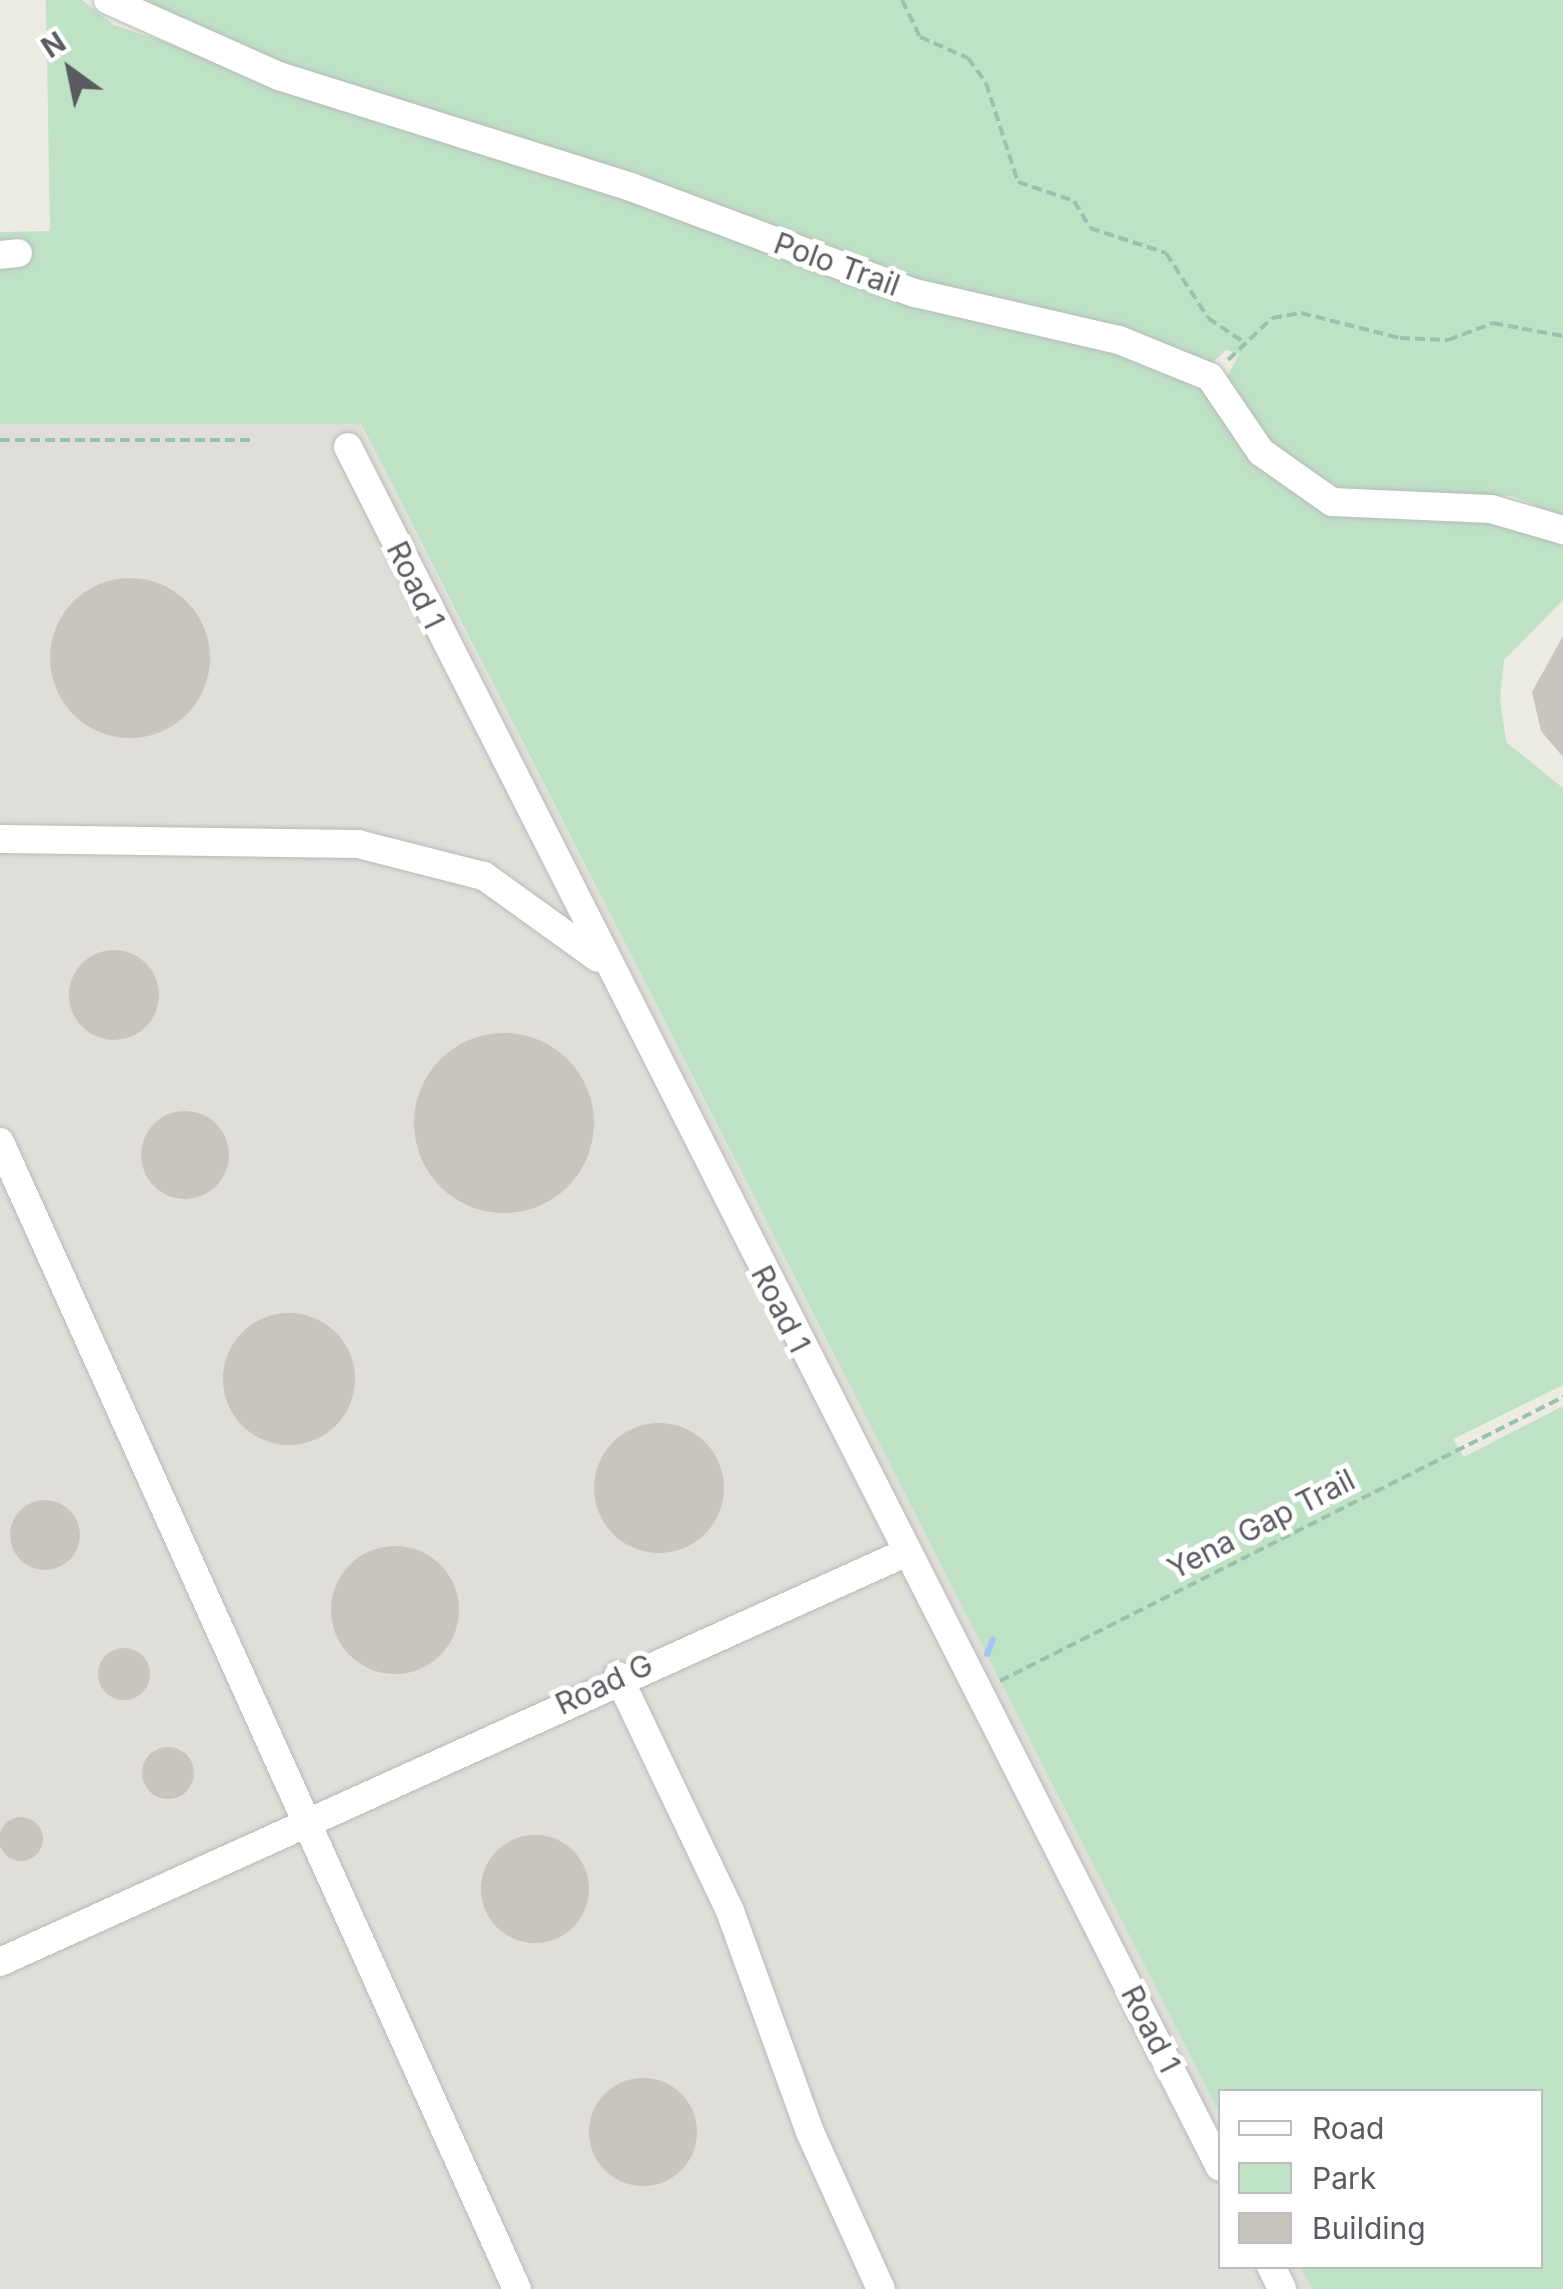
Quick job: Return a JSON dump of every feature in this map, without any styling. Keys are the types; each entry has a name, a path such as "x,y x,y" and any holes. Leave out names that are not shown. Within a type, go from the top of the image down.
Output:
{"lane":[{"name":"Polo Trail","path":"108,0 279,76 631,187 915,293 1119,340 1210,377"},
{"path":"1210,377 1261,452 1320,497 1491,509 1563,530"},
{"name":"Road 1","path":"348,447 602,960 981,1692 1218,2163"},
{"path":"0,839 358,844 484,876 602,960"},
{"path":"0,1142 516,2289"},
{"name":"Road G","path":"0,1962 306,1824 618,1676 907,1552"},
{"path":"618,1676 730,1911 810,2132 881,2289"}],"path":[{"path":"902,0 920,37 968,58 986,83 1018,182 1074,201 1090,228 1166,253 1208,318 1245,344"},
{"path":"1210,377 1272,318 1301,313 1400,338 1448,340 1493,322 1563,336"},
{"path":"0,440 250,440"},
{"name":"Yena Gap Trail","path":"981,1692 1563,1397"}],"shaded area":[{"path":"0,424 360,424 1218,2110 1218,2269 1301,2269 1312,2289 0,2289"}],"green space":[{"path":"46,0 82,0 114,25 622,194 834,278 1190,375 1215,394 1260,466 1318,505 1527,522 1563,547 1563,600 1504,660 1500,698 1506,742 1563,788 1563,1385 1453,1439 1464,1457 1563,1406 1563,2289 1312,2289 1301,2269 1543,2269 1543,2089 1218,2089 1218,2110 361,424 0,424 0,232 50,231"},
{"path":"143,0 1563,0 1563,517 1513,496 1349,494 1272,447 1225,381 1239,354 1226,350 1207,368 920,284 289,75"}],"building":[{"path":"130,578 161,584 187,601 204,627 210,658 204,689 187,715 161,732 130,738 99,732 73,715 56,689 50,658 56,627 73,601 99,584"},
{"path":"1563,636 1563,757 1541,731 1532,692"},
{"path":"114,950 131,953 146,963 156,978 156,1012 146,1027 131,1037 114,1040 97,1037 82,1027 72,1012 69,995 72,978 82,963 97,953"},
{"path":"504,1033 538,1040 568,1059 587,1089 594,1123 587,1157 568,1187 538,1206 504,1213 470,1206 440,1187 421,1157 414,1123 421,1089 440,1059 470,1040"},
{"path":"185,1111 210,1118 222,1130 229,1155 222,1180 210,1192 185,1199 160,1192 148,1180 141,1155 148,1130 160,1118"},
{"path":"289,1313 314,1318 335,1333 350,1354 355,1379 350,1404 335,1425 314,1440 289,1445 264,1440 243,1425 228,1404 223,1379 228,1354 243,1333 264,1318"},
{"path":"659,1423 684,1428 705,1442 719,1463 724,1488 719,1513 705,1534 684,1548 659,1553 634,1548 613,1534 599,1513 594,1488 599,1463 613,1442 634,1428"},
{"path":"45,1500 70,1510 80,1535 70,1560 45,1570 20,1560 10,1535 20,1510"},
{"path":"395,1546 419,1551 440,1565 454,1586 459,1610 454,1634 440,1655 419,1669 395,1674 371,1669 350,1655 336,1634 331,1610 336,1586 350,1565 371,1551"},
{"path":"124,1648 142,1656 150,1674 142,1692 124,1700 106,1692 98,1674 106,1656"},
{"path":"168,1747 186,1755 194,1773 186,1791 168,1799 150,1791 142,1773 150,1755"},
{"path":"21,1817 36,1824 43,1839 36,1854 21,1861 6,1854 -1,1839 6,1824"},
{"path":"535,1835 556,1839 573,1851 585,1868 589,1889 585,1910 573,1927 556,1939 535,1943 514,1939 497,1927 485,1910 481,1889 485,1868 497,1851 514,1839"},
{"path":"643,2078 664,2082 681,2094 693,2111 697,2132 693,2153 681,2170 664,2182 643,2186 622,2182 605,2170 593,2153 589,2132 593,2111 605,2094 622,2082"}],"waterway":[{"path":"987,1654 993,1639"}]}
